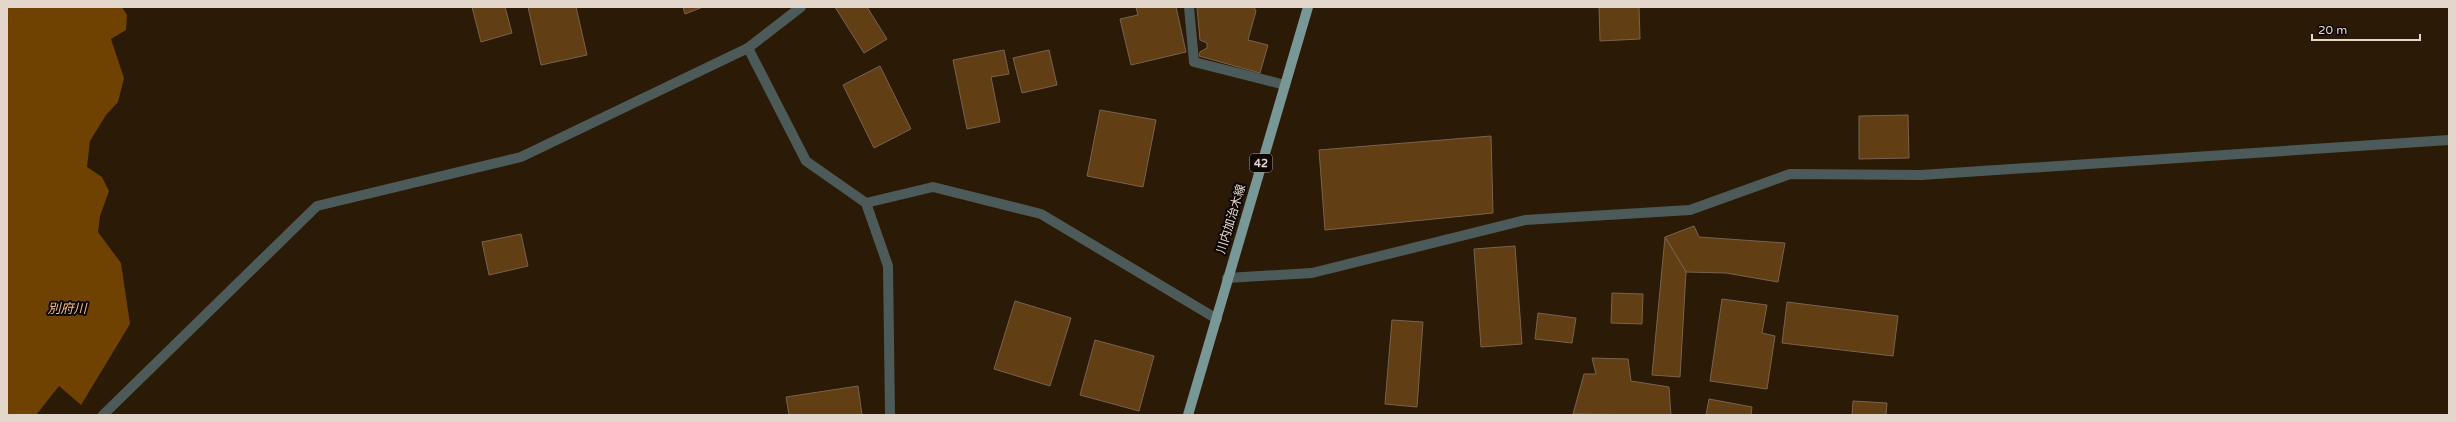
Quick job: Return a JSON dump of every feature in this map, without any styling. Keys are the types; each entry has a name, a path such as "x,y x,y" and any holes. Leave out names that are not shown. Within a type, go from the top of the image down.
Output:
{"main road":[{"name":"川内加治木線","path":"1188,415 1217,319 1227,278 1308,7"}],"street":[{"path":"103,415 317,206 521,157 748,48 801,7"},
{"path":"1189,7 1194,62 1285,85"},
{"path":"748,48 806,161 866,203 888,266 890,415"},
{"path":"1227,278 1312,272 1525,220 1690,210 1790,174 1921,176 2449,140"},
{"path":"866,203 933,187 1041,214 1217,319"}],"water":[{"name":"別府川","path":"7,7 122,7 127,15 126,30 111,39 124,78 118,102 106,115 90,141 87,167 102,177 109,191 100,216 98,232 121,263 130,324 81,405 59,386 36,415 7,415"}],"building":[{"path":"472,7 505,7 512,33 481,42"},
{"path":"528,7 576,7 587,55 541,65"},
{"path":"683,7 703,7 685,14"},
{"path":"835,7 867,7 887,39 864,53"},
{"path":"1136,7 1176,7 1186,52 1131,65 1120,19 1138,15"},
{"path":"1197,7 1254,7 1256,11 1248,40 1268,45 1260,73 1199,56 1200,52 1207,48 1207,43 1200,40"},
{"path":"1599,7 1639,7 1640,39 1600,41"},
{"path":"1004,50 1009,74 991,77 1000,122 967,129 953,60"},
{"path":"1049,50 1057,85 1022,93 1013,58"},
{"path":"880,66 911,129 874,148 843,85"},
{"path":"1100,110 1156,120 1143,187 1087,176"},
{"path":"1908,115 1909,158 1859,159 1859,116"},
{"path":"1491,136 1493,213 1325,230 1319,150"},
{"path":"1694,226 1699,237 1785,243 1778,282 1726,273 1686,272 1665,237"},
{"path":"521,234 528,266 489,275 482,242"},
{"path":"1665,237 1686,272 1680,377 1652,375"},
{"path":"1515,246 1522,344 1481,347 1474,249"},
{"path":"1612,293 1643,294 1642,324 1611,323"},
{"path":"1722,299 1767,305 1762,333 1775,336 1767,389 1710,381"},
{"path":"1015,301 1071,318 1050,386 994,369"},
{"path":"1787,302 1898,316 1893,356 1782,343"},
{"path":"1538,313 1576,318 1572,343 1535,339"},
{"path":"1392,320 1423,322 1417,407 1385,404"},
{"path":"1095,340 1154,356 1139,411 1080,395"},
{"path":"1592,358 1628,359 1631,381 1669,387 1671,415 1573,414 1584,374 1596,374"},
{"path":"858,386 862,415 789,415 786,397"},
{"path":"1709,399 1752,407 1751,415 1706,415"},
{"path":"1853,401 1887,403 1886,415 1852,415"}]}
